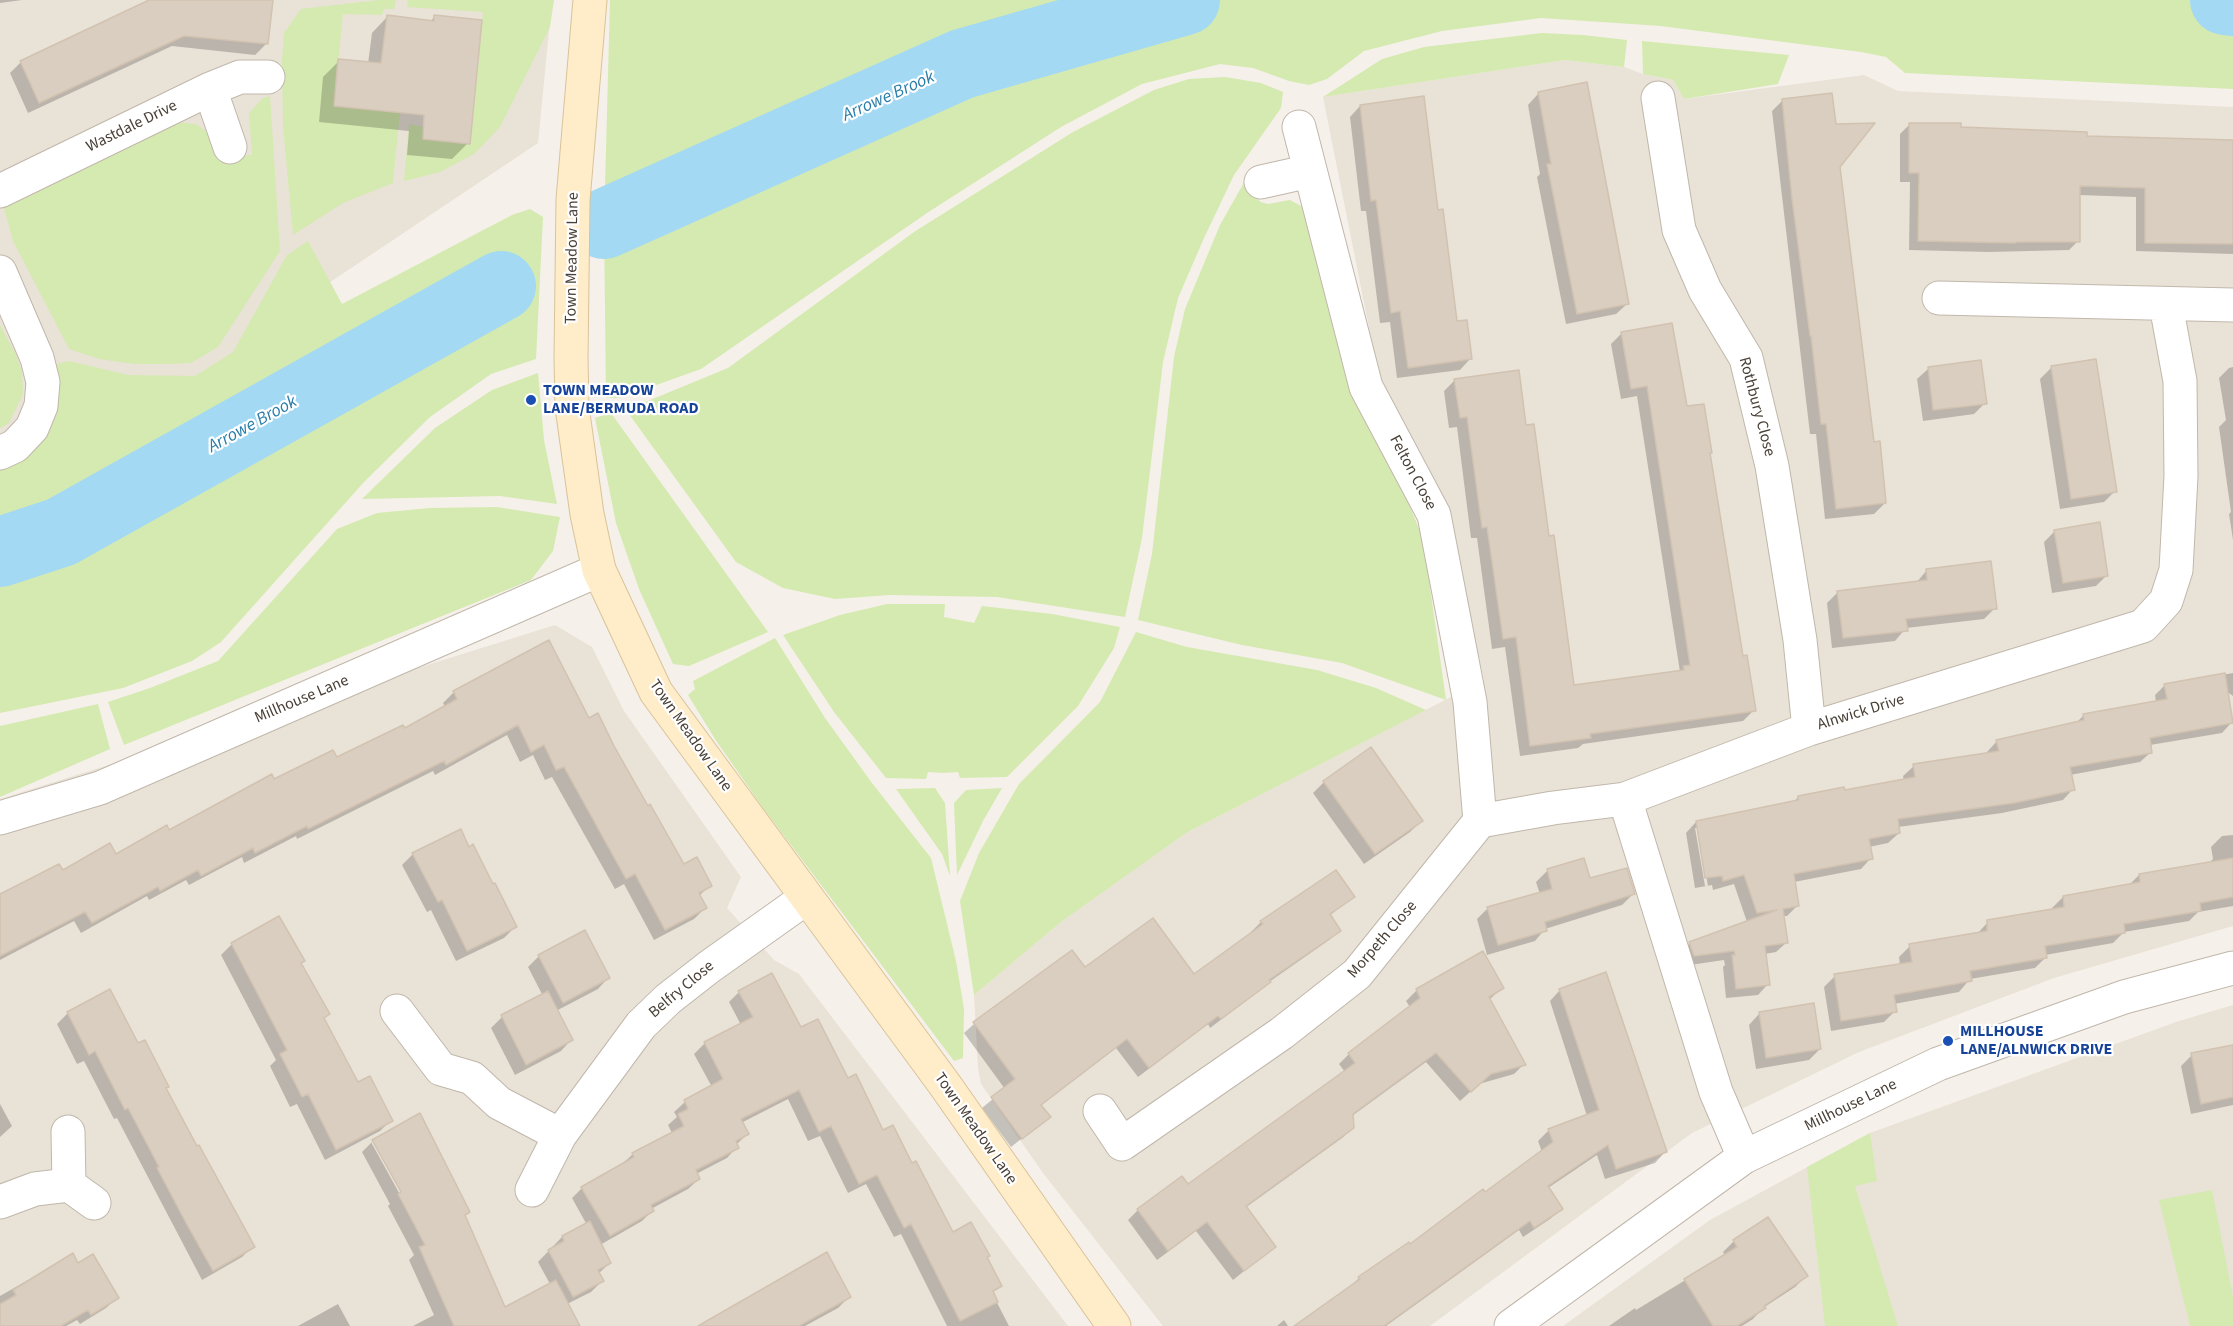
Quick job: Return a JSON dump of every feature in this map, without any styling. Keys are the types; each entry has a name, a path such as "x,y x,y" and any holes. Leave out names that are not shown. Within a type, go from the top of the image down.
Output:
{"street":[{"name":"Town Meadow Lane","path":"590,0 573,200 571,358 572,407 587,514 599,570 656,692 945,1085 1114,1326"},
{"name":"Wastdale Drive","path":"0,191 210,89 240,77 268,77"},
{"path":"210,89 230,147"},
{"name":"Rothbury Close","path":"1658,98 1679,230 1705,290 1746,358 1772,465 1798,628 1809,729"},
{"name":"Felton Close","path":"1299,127 1366,387 1434,515 1470,702 1480,821"},
{"path":"1261,182 1310,171"},
{"path":"0,272 37,358 44,382 41,406 32,428 15,446 0,453"},
{"path":"1939,298 2233,305"},
{"name":"Alnwick Drive","path":"1625,799 1809,729 2143,626 2166,601 2176,570 2181,476 2180,381 2166,305"},
{"name":"Millhouse Lane","path":"0,818 100,788 524,605 599,570"},
{"path":"1480,821 1553,808 1625,799 1716,1092 1744,1157"},
{"name":"Morpeth Close","path":"1100,1110 1122,1144 1282,1033 1357,974 1480,821"},
{"name":"Belfry Close","path":"532,1191 560,1135 641,1025 668,999 806,898"},
{"name":"Millhouse Lane","path":"1511,1326 1744,1157 1938,1064 2124,997 2233,968"},
{"path":"398,1011 441,1069 472,1078 499,1102 560,1135"},
{"path":"0,1202 35,1189 82,1194 68,1132"}],"shaded area":[{"path":"0,0 552,0 538,143 284,313 224,359 162,396 0,482"},
{"path":"1565,60 1624,67 1643,74 1673,80 1684,99 1864,75 1898,91 2233,107 2233,926 2054,978 1859,1052 1692,1133 1430,1326 1163,1326 1043,1173 981,1084 974,995 1061,922 1186,833 1484,680 1447,512 1378,373 1323,97"},
{"path":"555,625 592,647 624,711 741,877 727,908 774,960 799,974 1068,1326 0,1326 0,799"},
{"path":"2233,1005 2233,1326 1563,1326 1710,1220 1870,1133 2179,1021"}],"green space":[{"path":"396,0 394,9 384,9 382,15 343,14 334,105 400,112 393,183 343,203 293,235 283,126 284,33 301,9"},
{"path":"408,0 554,0 550,27 500,127 474,154 440,172 404,181 409,124 423,127 423,139 470,144 483,12 407,7"},
{"path":"610,0 2233,0 2233,89 1905,73 1886,57 1861,52 1661,26 1541,18 1442,31 1364,51 1327,79 1309,85 1289,81 1253,68 1220,64 1142,84 1061,127 927,213 701,369 620,398 606,398 604,224"},
{"path":"1542,33 1627,40 1624,67 1565,60 1323,97 1382,59 1424,47"},
{"path":"1642,41 1789,55 1778,84 1684,99 1673,80 1643,74"},
{"path":"1225,77 1261,83 1283,92 1281,108 1234,175 1178,298 1163,362 1142,538 1125,617 997,597 889,595 835,599 783,588 736,562 626,410 728,368 914,232 1073,132 1154,90 1189,79"},
{"path":"270,96 280,251 218,347 191,363 166,364 134,364 99,359 69,349 13,241 4,208 174,122 196,124 210,134 221,157 252,155 249,113 263,98"},
{"path":"1246,179 1250,193 1261,202 1268,204 1290,200 1303,207 1394,469 1423,538 1446,700 1342,663 1242,645 1138,620 1152,554 1174,357 1185,309 1220,225"},
{"path":"530,209 543,217 536,359 491,374 430,417 364,482 221,642 192,661 123,688 0,713 0,468 56,393 57,364 69,361 128,375 195,376 233,352 287,255 308,241 342,304 512,215"},
{"path":"0,325 22,372 23,394 9,423 0,428"},
{"path":"538,373 544,440 557,504 500,496 362,499 435,428 492,390"},
{"path":"611,413 768,632 689,666 673,664 639,589 616,523 595,418"},
{"path":"497,507 560,517 553,551 531,580 124,745 108,702 218,661 337,529 377,513 430,508"},
{"path":"887,604 945,604 944,617 974,623 982,606 1052,614 1120,627 1114,648 1078,706 1007,777 960,778 958,772 928,772 926,779 886,778 834,712 783,635 840,615"},
{"path":"1136,632 1187,647 1317,670 1376,688 1426,710 1186,833 1061,922 974,995 960,901 979,853 1019,784 1100,702"},
{"path":"775,638 825,718 931,858 956,961 964,1009 963,1058 954,1061 763,808 715,739 688,695 695,689 693,681"},
{"path":"98,704 110,749 0,797 0,726"},
{"path":"935,788 945,803 950,876 942,854 896,789"},
{"path":"1002,788 957,875 954,803 966,790"},
{"path":"1870,1133 1877,1181 1855,1186 1898,1326 1825,1326 1807,1167"},
{"path":"2212,1190 2233,1297 2233,1326 2190,1326 2159,1200"}],"building":[{"path":"149,0 273,0 268,44 184,36 39,103 20,61"},
{"path":"387,15 434,21 434,15 482,20 470,144 423,139 424,115 334,106 338,59 381,63"},
{"path":"1587,82 1629,304 1577,314 1547,164 1551,164 1538,92"},
{"path":"1832,93 1836,124 1875,123 1840,167 1874,442 1880,441 1886,503 1836,509 1826,424 1821,424 1792,199 1782,99"},
{"path":"1424,96 1438,210 1443,209 1457,321 1467,320 1472,359 1408,368 1400,311 1391,313 1376,200 1371,201 1360,105"},
{"path":"1909,123 1961,123 1961,127 2087,132 2087,136 2233,140 2233,244 2145,243 2145,188 2080,186 2080,242 1918,241 1919,173 1909,173"},
{"path":"1672,323 1687,406 1704,404 1743,656 1747,655 1756,711 1590,734 1591,738 1530,746 1516,637 1503,639 1487,527 1482,528 1467,417 1460,418 1454,379 1519,370 1526,425 1534,424 1549,536 1554,535 1574,685 1684,670 1683,666 1690,665 1647,386 1631,389 1621,332"},
{"path":"2096,359 2117,492 2071,499 2051,366"},
{"path":"1981,360 1987,404 1933,410 1928,367"},
{"path":"2100,522 2108,576 2063,583 2054,530"},
{"path":"1991,561 1997,609 1906,619 1908,631 1843,638 1837,591 1927,580 1926,569"},
{"path":"549,640 589,718 598,713 648,806 650,804 684,864 697,857 712,886 699,893 707,908 665,930 635,874 626,879 564,767 556,770 544,745 531,752 518,725 446,765 444,761 255,853 253,848 201,876 198,870 160,891 158,887 92,923 85,912 0,956 0,894 59,864 63,870 110,843 116,854 167,825 169,830 272,774 274,779 333,750 337,757 403,725 405,728 457,699 453,691"},
{"path":"2225,673 2233,723 2150,738 2152,753 2070,767 2075,790 2014,803 1898,819 1900,833 1869,839 1873,859 1794,874 1799,906 1783,909 1788,943 1765,946 1770,985 1736,989 1732,955 1735,955 1734,951 1694,956 1689,942 1777,910 1757,913 1744,875 1723,881 1722,876 1705,878 1696,821 1798,800 1798,796 1915,777 1913,764 1999,751 1996,740 2084,720 2083,714 2167,699 2164,684"},
{"path":"1371,747 1423,821 1375,854 1323,781"},
{"path":"461,829 469,847 473,844 517,927 467,951 442,900 438,902 412,853"},
{"path":"1584,858 1590,878 1627,868 1635,894 1545,922 1547,931 1498,945 1487,907 1552,889 1547,869"},
{"path":"2233,858 2233,897 2200,903 2201,911 2124,924 2125,933 2045,946 2047,958 1970,971 1972,981 1894,995 1897,1012 1841,1021 1834,974 1912,962 1909,944 1987,931 1987,920 2064,907 2063,896 2140,882 2139,874"},
{"path":"1336,870 1355,897 1330,914 1341,931 1269,980 1271,982 1221,1019 1218,1016 1149,1068 1127,1039 1041,1105 1051,1117 1022,1139 991,1097 1015,1079 973,1022 1072,950 1085,967 1153,918 1194,974 1263,924 1260,921"},
{"path":"279,916 305,961 301,963 330,1014 324,1018 358,1082 370,1076 393,1121 336,1150 308,1094 302,1097 280,1054 287,1050 231,943"},
{"path":"585,930 610,978 563,1003 538,955"},
{"path":"1483,951 1504,988 1489,997 1526,1065 1491,1074 1471,1092 1436,1053 1353,1114 1354,1128 1246,1206 1276,1247 1244,1271 1207,1222 1168,1251 1137,1209 1182,1176 1188,1184 1355,1063 1348,1053 1420,998 1416,989"},
{"path":"1606,972 1667,1152 1616,1169 1608,1145 1548,1186 1563,1209 1534,1228 1530,1221 1384,1326 1294,1326 1360,1279 1358,1277 1409,1242 1410,1244 1483,1189 1485,1192 1553,1142 1548,1129 1599,1110 1559,989"},
{"path":"772,973 801,1027 818,1019 848,1078 856,1074 883,1130 893,1125 912,1163 916,1161 953,1232 971,1222 990,1256 987,1257 1002,1286 993,1291 998,1302 960,1321 911,1224 904,1228 877,1175 859,1184 831,1126 819,1132 799,1090 741,1119 749,1134 736,1141 739,1148 696,1170 700,1179 651,1205 654,1211 610,1236 581,1187 634,1157 632,1153 684,1126 678,1114 688,1109 684,1100 723,1079 704,1042 753,1017 738,991"},
{"path":"110,989 138,1043 145,1040 169,1087 166,1088 255,1247 213,1271 157,1168 159,1167 128,1108 125,1110 95,1051 89,1055 67,1012"},
{"path":"548,991 573,1040 526,1065 501,1015"},
{"path":"1814,1003 1821,1049 1766,1058 1759,1012"},
{"path":"2233,1045 2233,1097 2201,1104 2191,1053"},
{"path":"420,1113 470,1212 465,1215 505,1307 556,1280 580,1326 454,1326 419,1247 425,1245 398,1194 401,1192 372,1140"},
{"path":"1768,1217 1808,1276 1764,1306 1766,1308 1737,1326 1713,1326 1684,1279 1737,1247 1733,1240"},
{"path":"590,1221 611,1263 598,1270 604,1281 573,1297 548,1250 564,1241 562,1236"},
{"path":"827,1252 851,1297 799,1326 698,1326"},
{"path":"73,1253 78,1263 93,1254 119,1298 91,1315 88,1310 61,1326 0,1326 0,1304 16,1295 13,1290"}],"waterway":[{"name":"Arrowe Brook","path":"604,224 962,64 1185,0"},
{"name":"Arrowe Brook","path":"2225,0 2233,1"},
{"name":"Arrowe Brook","path":"0,552 61,532 501,286"}],"place":[{"name":"TOWN MEADOW LANE/BERMUDA ROAD","path":"531,400"},
{"name":"MILLHOUSE LANE/ALNWICK DRIVE","path":"1948,1041"}]}
